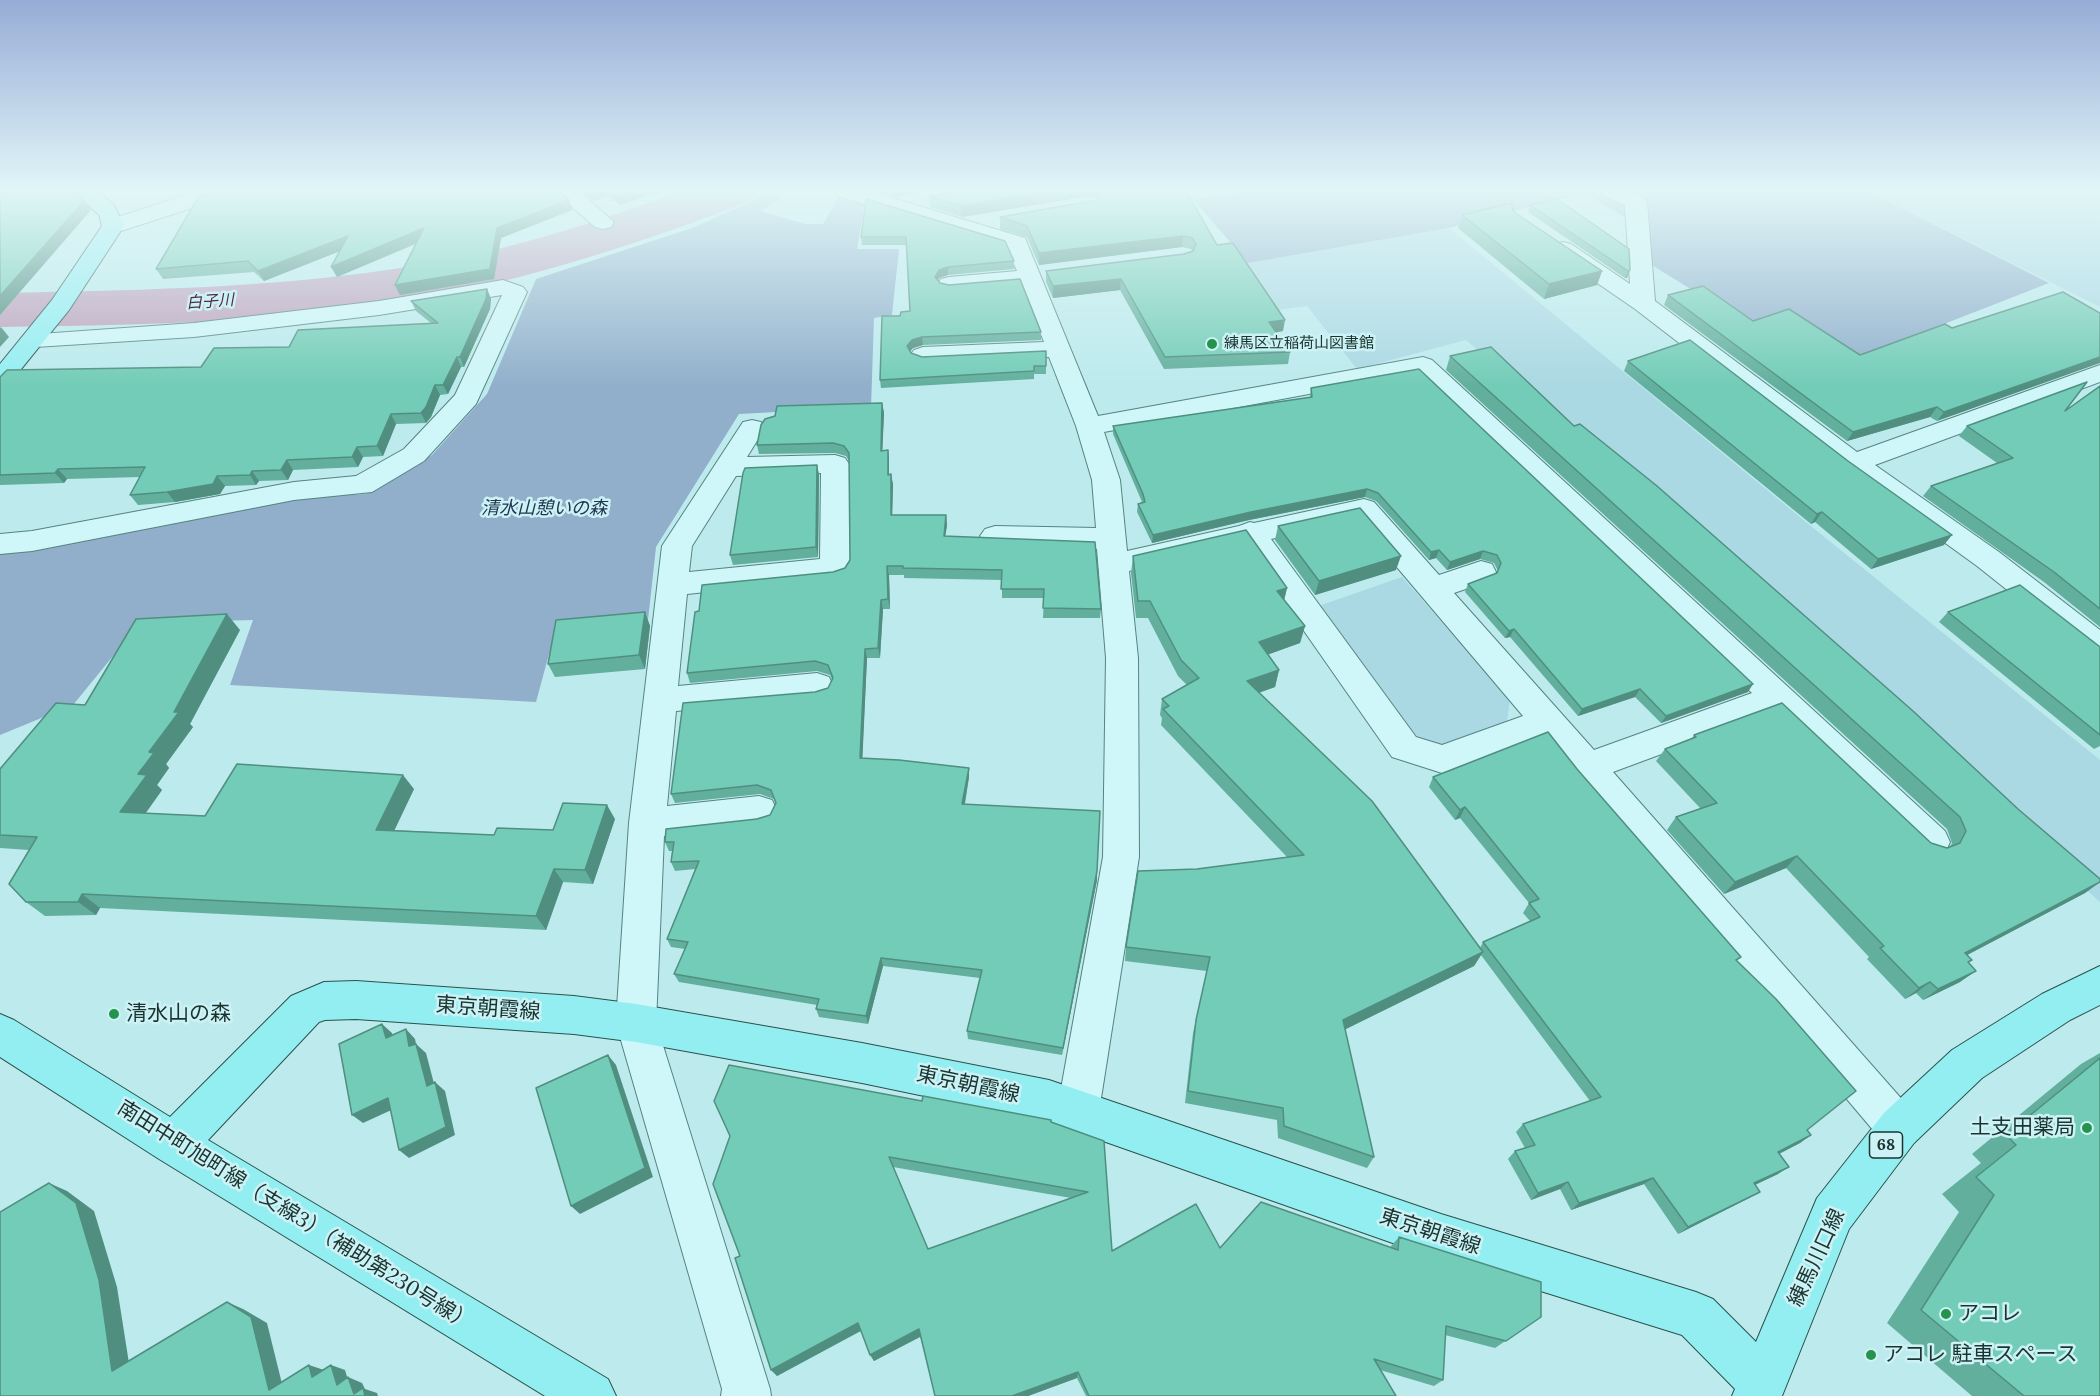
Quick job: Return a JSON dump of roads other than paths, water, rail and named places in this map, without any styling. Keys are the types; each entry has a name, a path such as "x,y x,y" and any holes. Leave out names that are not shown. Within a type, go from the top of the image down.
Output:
{"main road":[{"path":"0,379 43,330 73,291 94,256"},
{"name":"練馬川口線","path":"1766,1392 1833,1214 1899,1128 1967,1064 2056,1008 2100,984"},
{"name":"東京朝霞線","path":"174,1144 285,1027 305,1009 324,1001 356,1000 562,1014 636,1023 862,1063 1049,1101 1441,1237 1696,1316 1766,1392"},
{"name":"南田中町旭町線（支線3）（補助第230号線）","path":"0,1034 174,1144 591,1396"}],"street":[{"path":"1026,256 1038,274 1059,349 1089,426 1106,480 1122,658 1121,857 1077,1111"},
{"path":"1573,256 1643,304 1853,463 1988,560 2100,647"},
{"path":"1640,256 1643,304"},
{"path":"949,284 1038,274"},
{"path":"0,544 32,542 294,491 362,485 414,455 467,398 515,292 503,287 379,308 194,330 43,330"},
{"path":"923,355 1059,349"},
{"path":"1089,426 1423,365 1932,842"},
{"path":"1853,463 2100,373"},
{"path":"746,1396 746,1389 636,1023 647,822 677,546 752,428"},
{"path":"672,585 835,567 835,465 727,467"},
{"path":"995,536 1112,551 1250,532 1364,509 1899,1128"},
{"path":"1250,532 1404,747 1442,759 1546,722"},
{"path":"1432,589 1481,572"},
{"path":"660,700 817,686"},
{"path":"1586,768 1776,698"},
{"path":"647,822 759,811"}],"waterway":[{"name":"白子川","path":"0,310 153,306 306,297 407,284 490,268 534,256"}],"place":[{"name":"練馬区立稲荷山図書館","path":"1212,344"},
{"name":"清水山の森","path":"114,1014"},
{"name":"土支田薬局","path":"2087,1128"},
{"name":"アコレ","path":"1946,1314"},
{"name":"アコレ 駐車スペース","path":"1871,1355"}],"park label":[{"name":"清水山憩いの森","path":"544,509"}]}
